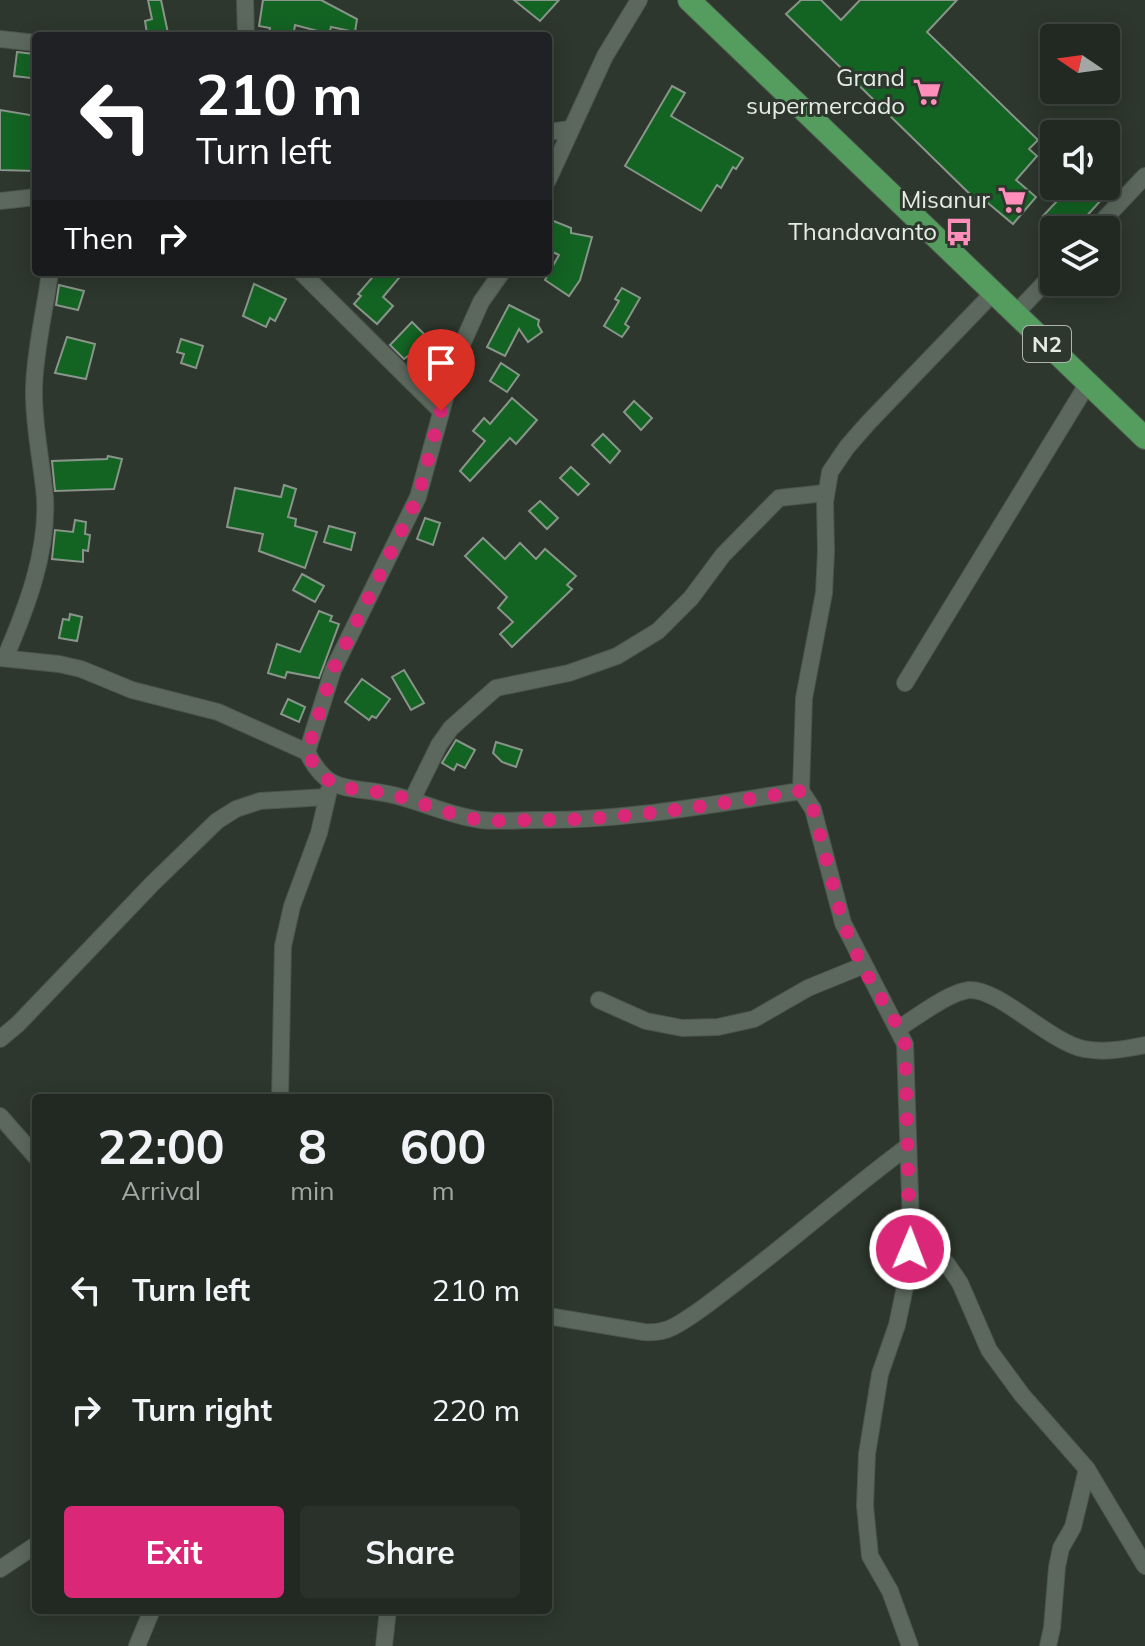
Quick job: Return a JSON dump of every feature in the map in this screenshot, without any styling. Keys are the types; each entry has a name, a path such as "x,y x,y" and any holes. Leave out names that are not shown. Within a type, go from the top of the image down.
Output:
{"main road":[{"name":"N2","path":"689,0 1145,438"}],"street":[{"path":"245,0 246,32"},
{"path":"552,171 605,56 639,0"},
{"path":"0,39 32,43"},
{"path":"552,131 571,129"},
{"path":"1107,216 1145,176"},
{"path":"0,201 32,197"},
{"path":"49,276 35,364 34,392 45,500 44,528 37,567 20,623 2,658 81,669 132,690 218,712 307,752 329,791 319,833 292,906 283,946 280,1094"},
{"path":"305,276 441,411"},
{"path":"307,752 333,670 418,497 462,344 481,302 499,276"},
{"path":"1015,314 1040,288"},
{"path":"910,1646 890,1591 870,1556 865,1506 867,1454 880,1374 897,1325 908,1273 911,1226 905,1044 899,1028 862,966 843,923 813,809 801,791 804,698 824,593 825,493 830,472 847,447 994,292"},
{"path":"905,683 1088,383"},
{"path":"412,800 439,745 451,728 496,688 569,673 617,656 658,631 691,598 723,555 779,498 825,493"},
{"path":"0,1039 217,821 236,809 260,801 329,791 412,800 458,816 484,820 583,821 801,791"},
{"path":"599,1000 646,1021 682,1028 718,1027 754,1019 808,988 862,966"},
{"path":"899,1028 957,993 972,990 1014,1009 1051,1035 1083,1049 1114,1050 1145,1045"},
{"path":"0,1116 32,1152"},
{"path":"552,1317 644,1332 670,1329 767,1259 849,1190 907,1147"},
{"path":"911,1226 947,1264 960,1283 989,1350 1022,1395 1087,1469 1145,1566"},
{"path":"1048,1646 1059,1557 1073,1527 1087,1469"},
{"path":"0,1569 32,1548"},
{"path":"137,1646 150,1614"},
{"path":"384,1646 388,1614"}],"building":[{"path":"148,0 161,0 168,32 147,32 145,21 152,19"},
{"path":"263,0 321,0 357,19 355,32 331,27 330,32 321,32 295,25 294,31 269,32 270,28 259,26"},
{"path":"514,0 559,0 540,21"},
{"name":"Grand supermercado","path":"801,0 821,0 841,20 860,0 957,0 927,32 1038,140 1029,149 1037,156 1016,180 1036,197 1013,224 982,198 978,202 786,14"},
{"path":"17,52 32,54 31,78 14,76"},
{"path":"672,86 685,93 671,116 743,158 736,169 733,167 721,188 717,185 701,211 625,166"},
{"path":"0,110 32,115 32,171 0,170"},
{"path":"1058,200 1101,200 1087,216 1043,216"},
{"path":"552,220 571,228 571,233 592,237 580,280 569,296 545,280 552,276 552,268 559,255 552,252"},
{"path":"374,276 401,276 383,297 393,306 377,324 354,304 361,296 358,294"},
{"path":"254,284 286,299 275,321 270,318 266,327 243,316"},
{"path":"59,285 84,291 78,310 56,305"},
{"path":"622,288 640,298 625,324 629,327 622,337 604,326 619,301 615,299"},
{"path":"509,305 539,320 542,332 528,342 519,329 505,356 487,347"},
{"path":"412,322 441,351 423,370 408,356 404,359 390,345"},
{"path":"67,337 95,344 86,379 55,373"},
{"path":"181,339 203,346 196,368 181,363 184,354 177,352"},
{"path":"501,363 519,375 507,392 490,381"},
{"path":"512,398 537,420 516,444 510,438 470,481 460,471 485,441 473,431 484,418 490,424"},
{"path":"634,401 652,418 641,430 624,412"},
{"path":"603,434 620,451 610,463 592,445"},
{"path":"108,456 122,459 114,489 55,491 52,461 107,459"},
{"path":"571,467 589,484 578,495 560,478"},
{"path":"284,485 296,489 288,517 296,519 295,526 317,532 305,568 259,551 263,534 227,527 235,488 281,497"},
{"path":"540,501 558,518 547,529 529,511"},
{"path":"425,518 440,523 433,545 417,539"},
{"path":"75,520 86,522 85,534 90,535 88,551 83,550 83,562 52,559 55,530 73,532"},
{"path":"329,526 355,533 351,550 324,542"},
{"path":"483,538 505,559 520,543 536,559 545,549 576,576 567,585 572,589 512,647 500,634 513,622 498,608 507,597 465,556"},
{"path":"302,574 324,586 315,602 293,590"},
{"path":"319,611 332,616 330,621 339,624 319,678 287,672 285,678 268,673 277,644 300,652"},
{"path":"70,614 82,617 77,641 59,638 63,619 69,620"},
{"path":"404,670 424,703 411,710 392,677"},
{"path":"362,679 390,699 376,718 372,716 369,720 345,702"},
{"path":"288,699 305,707 299,722 281,714"},
{"path":"456,740 475,750 465,768 457,764 454,770 442,763"},
{"path":"496,742 522,750 516,767 502,762 493,753"}],"place":[{"name":"Grand supermercado","path":"927,92"},
{"name":"Misanur","path":"1012,200"},
{"name":"Thandavanto","path":"959,232"}],"route":[{"path":"441,411 418,497 333,670 307,752 314,766 331,785 375,791 458,816 484,820 583,821 801,791 813,809 843,923 862,966 899,1028 905,1044 910,1249"}]}
